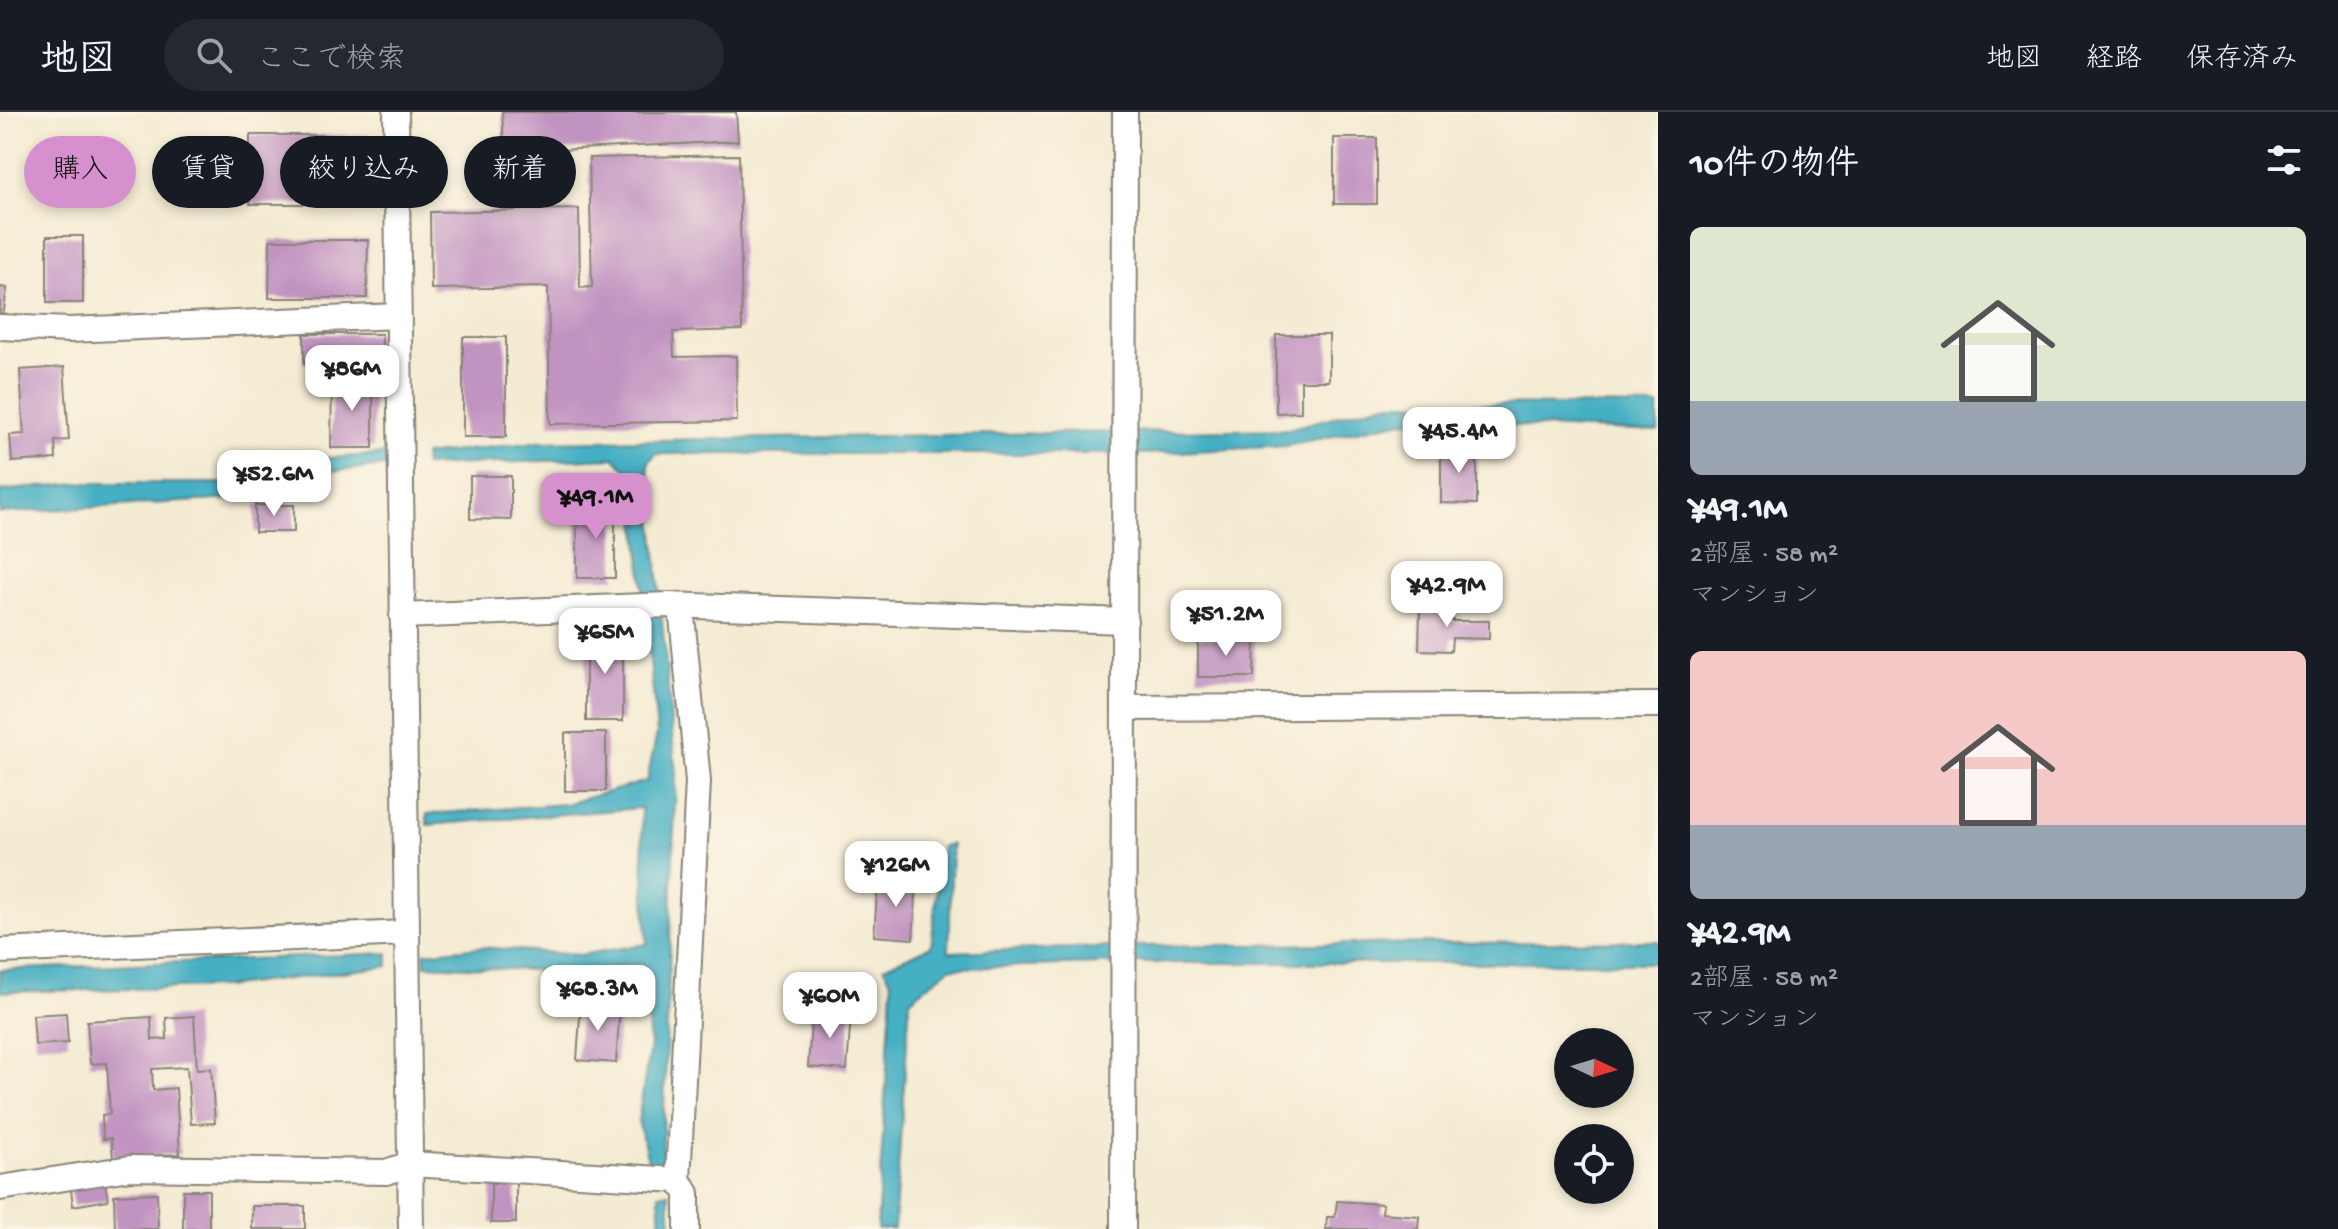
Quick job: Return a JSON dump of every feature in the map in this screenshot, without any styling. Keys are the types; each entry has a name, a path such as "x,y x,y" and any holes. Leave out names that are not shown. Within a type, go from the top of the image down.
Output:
{"street":[{"path":"396,112 411,1229"},
{"path":"1123,1229 1125,112"},
{"path":"0,327 69,330 398,316"},
{"path":"402,616 675,606 1125,621"},
{"path":"675,606 698,781 678,1180 687,1193 687,1229"},
{"path":"1125,708 1658,705"},
{"path":"0,951 406,933"},
{"path":"0,1188 130,1168 386,1172 410,1164 678,1180"}],"water":[{"path":"1386,403 1658,406 1658,432 1403,421 1287,446 1141,454 656,454 648,463 676,776 662,1167 649,1164 638,1121 650,1046 643,964 574,972 424,965 424,953 481,947 579,955 647,944 641,808 427,825 427,814 565,804 647,781 657,733 632,476 615,458 425,466 424,455 537,442 1288,429"},
{"path":"386,454 386,466 314,473 233,499 0,513 0,491 78,483 224,483 296,460"},
{"path":"952,844 949,952 1136,946 1658,941 1658,963 1140,963 950,968 910,1000 894,1229 877,1229 892,984 884,967 931,946 942,846"},
{"path":"388,953 388,966 224,987 0,992 0,970"},
{"path":"669,1193 671,1229 661,1229 659,1194"}],"building":[{"path":"502,112 736,112 738,141 576,149 576,136 503,136"},
{"path":"370,135 280,136 280,204 264,204 264,136 250,136"},
{"path":"1334,138 1377,138 1377,204 1334,204"},
{"path":"739,155 742,330 673,332 674,357 736,356 737,421 550,424 548,287 431,289 430,212 579,209 580,288 592,287 589,158"},
{"path":"47,236 83,236 83,303 47,303"},
{"path":"270,240 368,240 367,298 269,298"},
{"path":"0,287 7,288 3,317 0,317"},
{"path":"304,334 382,334 381,364 304,364"},
{"path":"1276,335 1329,335 1329,381 1301,381 1301,412 1276,413"},
{"path":"463,337 506,337 506,437 463,437"},
{"path":"64,367 69,440 55,441 56,459 12,462 10,435 24,434 20,370"},
{"path":"332,377 373,377 373,448 331,448"},
{"path":"1441,446 1477,446 1477,504 1441,503"},
{"path":"470,476 511,476 511,520 470,519"},
{"path":"577,504 615,504 615,578 577,578"},
{"path":"255,505 294,505 294,532 255,532"},
{"path":"1420,607 1452,608 1452,621 1489,621 1489,639 1452,638 1451,651 1419,650"},
{"path":"623,631 623,721 586,721 586,632"},
{"path":"1198,638 1255,639 1254,677 1198,677"},
{"path":"565,733 606,733 606,791 565,791"},
{"path":"878,879 917,881 913,939 874,936"},
{"path":"581,1003 620,1006 616,1063 577,1060"},
{"path":"812,1010 851,1013 847,1070 808,1067"},
{"path":"66,1013 68,1043 35,1045 33,1015"},
{"path":"194,1016 197,1069 211,1068 215,1123 191,1124 187,1067 152,1069 153,1090 176,1088 180,1154 113,1158 111,1138 103,1139 102,1115 110,1114 107,1063 90,1064 87,1021 151,1017 152,1040 167,1039 166,1018"},
{"path":"105,1183 108,1200 73,1206 71,1189"},
{"path":"491,1183 516,1183 516,1223 491,1223"},
{"path":"183,1190 209,1190 209,1229 183,1229"},
{"path":"157,1193 158,1229 115,1229 114,1195"},
{"path":"1337,1201 1383,1204 1382,1213 1419,1216 1418,1229 1326,1229 1327,1217 1335,1217"},
{"path":"252,1206 305,1206 305,1229 252,1229"}]}
